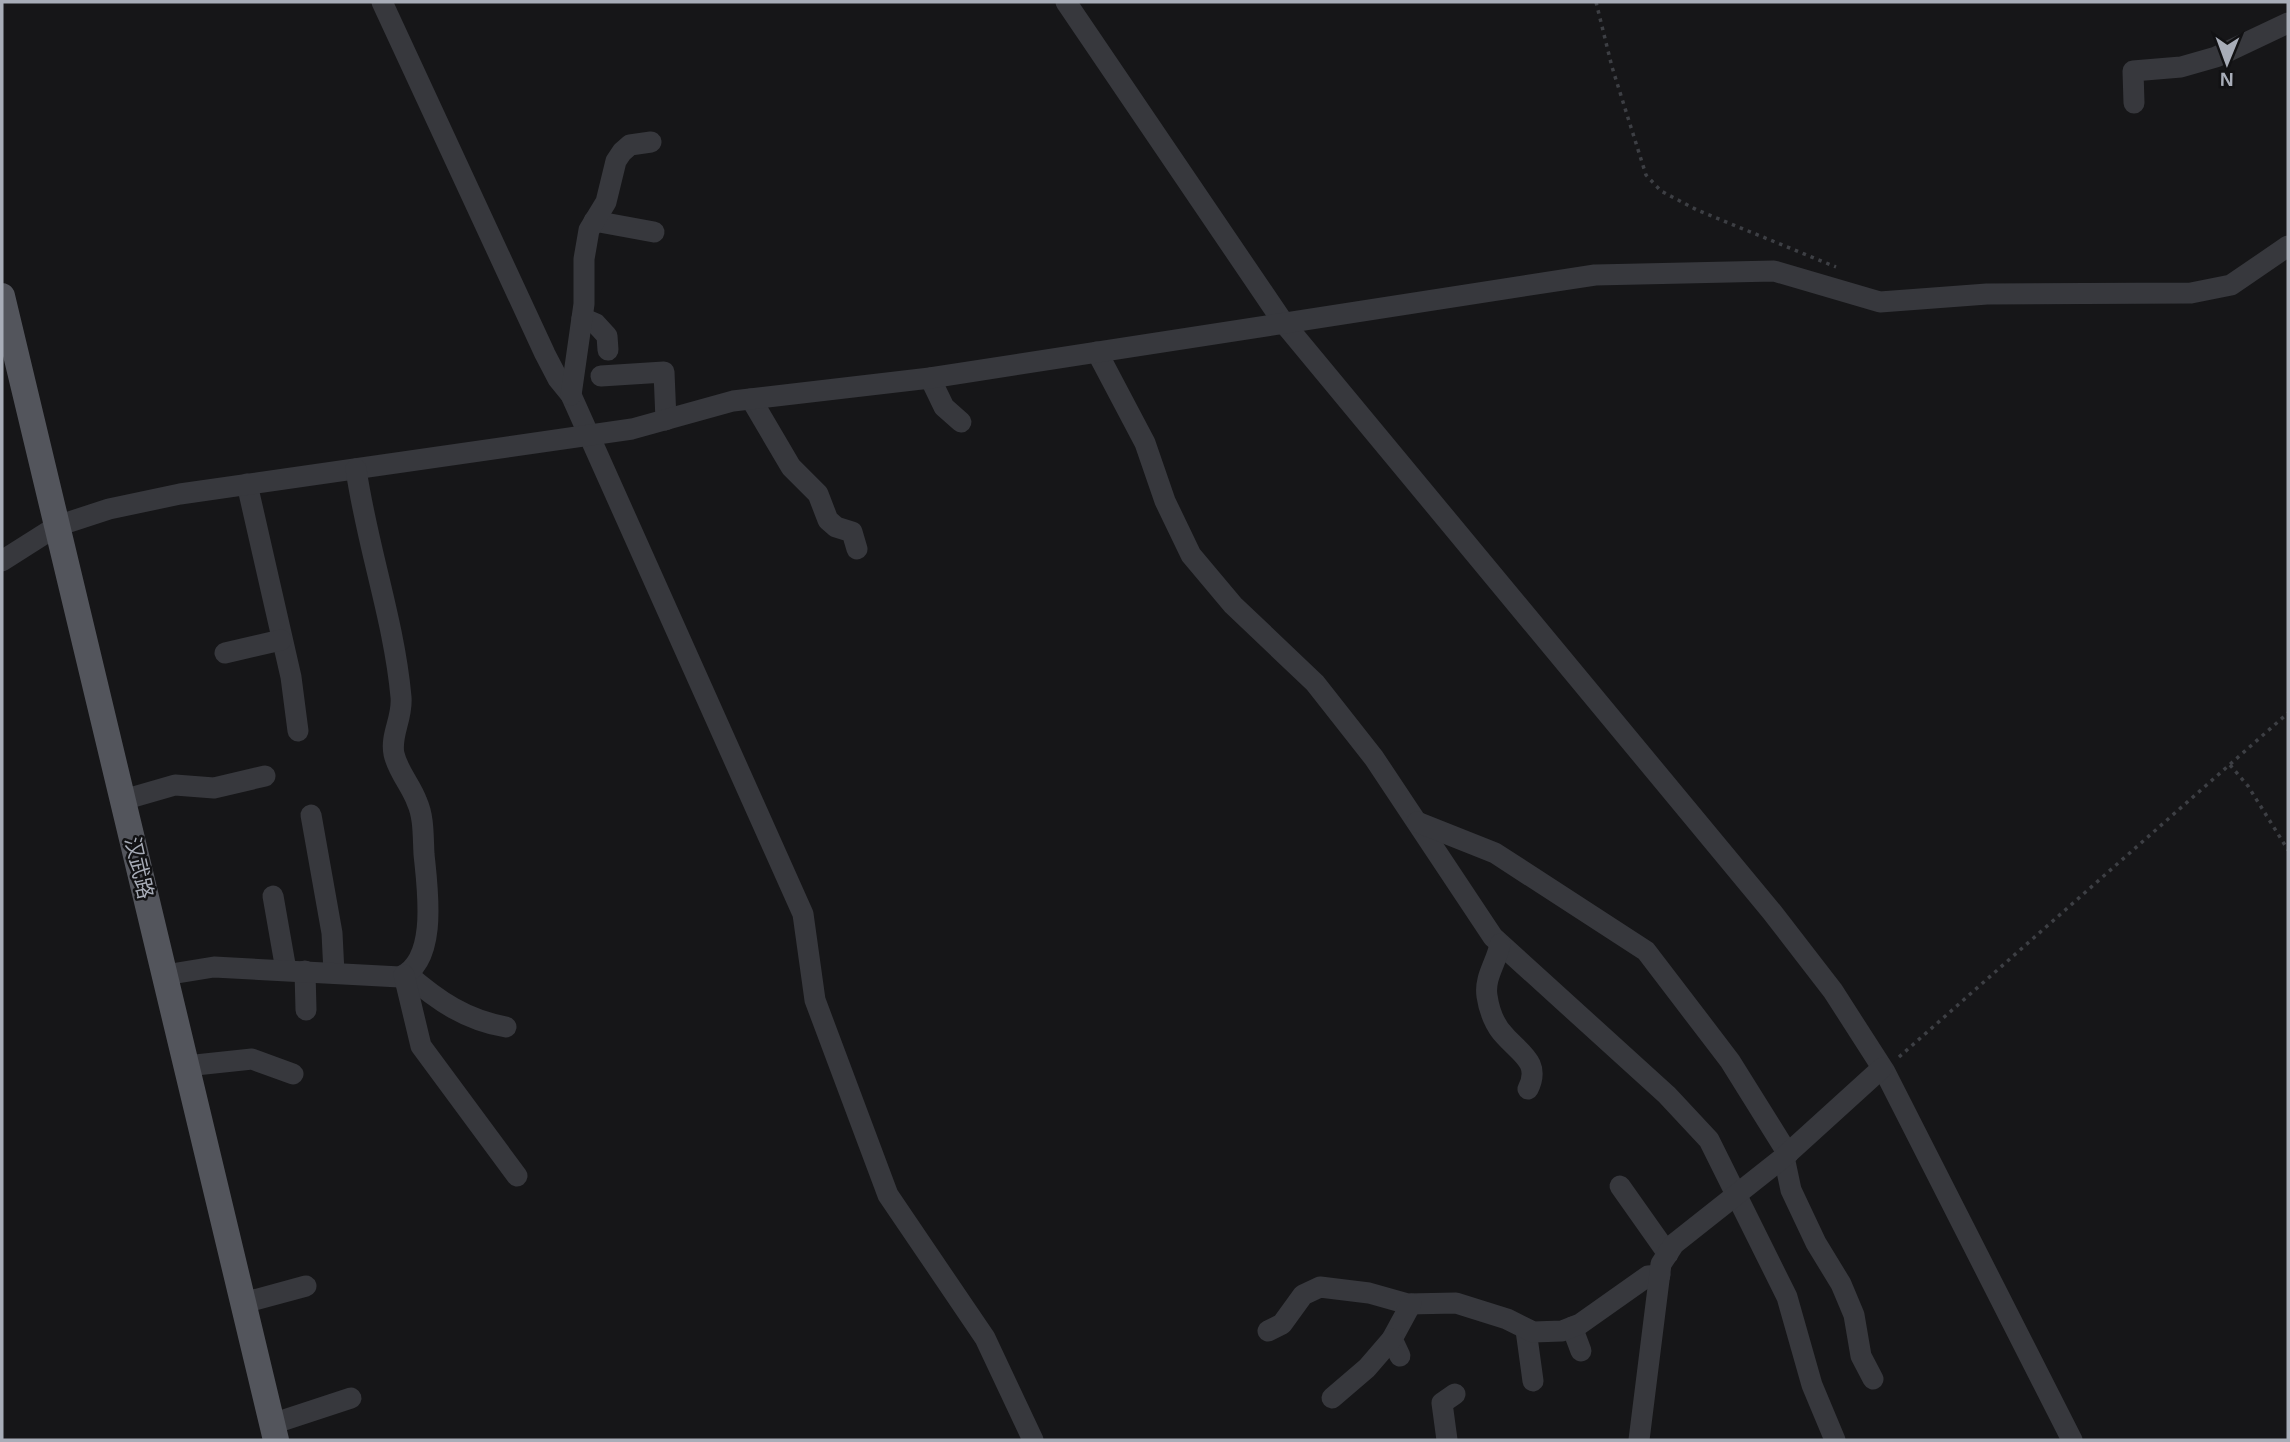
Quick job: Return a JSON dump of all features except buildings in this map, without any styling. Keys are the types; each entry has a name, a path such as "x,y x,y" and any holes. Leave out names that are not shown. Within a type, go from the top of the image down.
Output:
{"main road":[{"name":"汉武路","path":"2,296 274,1432"}],"street":[{"path":"382,2 545,354 558,379 571,395 586,435 803,914 816,1000 888,1195 985,1338 1033,1440"},
{"path":"1066,2 1283,322 1772,912 1833,991 1882,1068 2072,1440"},
{"path":"2134,103 2133,71 2181,67 2216,57 2288,23"},
{"path":"571,395 582,318 586,240 606,202 615,161 630,145 651,142"},
{"path":"594,221 654,232"},
{"path":"2,561 57,526 109,509 180,494 586,435 666,420 751,399 930,378 1595,275 1774,271 1880,302 1987,294 2191,293 2231,285 2288,246"},
{"path":"582,318 596,324 607,336 607,350"},
{"path":"1097,352 1145,443 1165,501 1191,555 1233,605 1315,683 1374,758 1456,884 1500,944 1667,1095 1709,1140 1787,1297 1812,1385 1835,1440"},
{"path":"601,376 664,372 666,420"},
{"path":"930,378 944,407 961,422"},
{"path":"751,399 791,467 818,494 828,520 836,527 852,532 857,549"},
{"path":"356,469 368,539 382,588 401,698 399,723 392,742 394,754 421,813 429,930 406,974 421,1046 517,1176"},
{"path":"247,484 298,731"},
{"path":"225,653 281,640"},
{"path":"123,800 174,785 214,788 265,776"},
{"path":"311,815 332,933 334,973"},
{"path":"1417,822 1495,853 1646,951 1730,1061 1786,1156 1791,1191 1816,1243 1842,1284 1854,1315 1861,1356 1873,1379"},
{"path":"273,896 306,1010"},
{"path":"1500,944 1486,982 1487,997 1504,1035 1530,1060 1533,1078 1528,1089"},
{"path":"165,975 214,967 406,974 436,999 469,1018 506,1027"},
{"path":"186,1066 253,1059 293,1074"},
{"path":"1648,1440 1639,1440 1661,1264 1674,1244 1786,1156 1882,1068"},
{"path":"1620,1186 1668,1254"},
{"path":"1269,1331 1282,1324 1303,1295 1320,1287 1368,1293 1410,1304 1444,1301 1467,1305 1507,1319 1526,1330 1543,1333 1572,1327 1648,1276 1660,1275"},
{"path":"243,1303 306,1286"},
{"path":"1332,1398 1396,1348 1410,1304"},
{"path":"1572,1327 1581,1351"},
{"path":"1526,1330 1532,1381"},
{"path":"1447,1440 1442,1403 1455,1394"},
{"path":"274,1432 351,1398"}],"path":[{"path":"1596,2 1641,165 1654,184 1697,210 1843,270"},
{"path":"1882,1068 1903,1055 1996,974 2288,713"},
{"path":"2230,765 2248,786 2288,850"}]}
